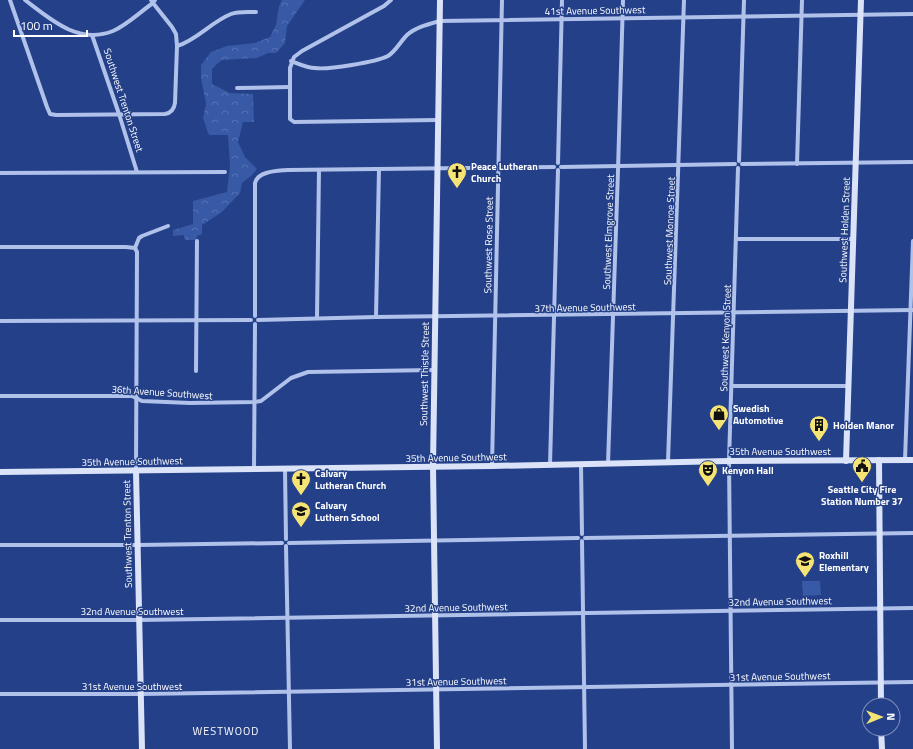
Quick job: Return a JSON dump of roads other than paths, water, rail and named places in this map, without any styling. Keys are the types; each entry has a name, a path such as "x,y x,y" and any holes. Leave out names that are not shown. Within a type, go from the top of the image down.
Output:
{"main road":[{"name":"Southwest Thistle Street","path":"437,749 432,467 436,317 440,0"},
{"name":"Southwest Holden Street","path":"846,461 861,0"},
{"path":"879,460 881,697"},
{"name":"35th Avenue Southwest","path":"0,472 550,466 729,461 913,460"},
{"name":"Southwest Trenton Street","path":"136,471 142,749"},
{"path":"881,737 882,749"}],"street":[{"path":"10,0 50,114 165,114 171,112 175,106 176,34 153,1 119,28 105,33 92,35 74,32 67,29 56,23 25,0"},
{"path":"391,0 384,6 302,51 294,57 291,61 290,68 289,117 294,122 438,120"},
{"name":"Southwest Rose Street","path":"492,466 502,0"},
{"path":"550,466 562,0"},
{"name":"Southwest Elmgrove Street","path":"608,464 622,0"},
{"name":"Southwest Monroe Street","path":"668,462 684,0"},
{"name":"Southwest Kenyon Street","path":"732,749 729,461 744,0"},
{"path":"797,164 802,0"},
{"path":"177,46 187,43 231,14 256,12"},
{"name":"41st Avenue Southwest","path":"291,61 306,67 331,68 377,60 391,53 403,39 417,28 440,21 913,14"},
{"name":"Southwest Trenton Street","path":"92,35 119,114 136,172"},
{"path":"237,88 289,87"},
{"path":"254,469 255,324 258,322 256,318 255,183 257,178 267,173 276,171 319,170 913,162"},
{"path":"317,318 319,170"},
{"path":"376,317 379,170"},
{"path":"0,173 225,172"},
{"path":"0,247 135,248 139,238 142,236 168,226"},
{"path":"736,239 853,238"},
{"path":"196,241 196,371"},
{"path":"905,460 912,310 913,241"},
{"name":"Southwest Trenton Street","path":"135,248 137,252 136,471"},
{"name":"37th Avenue Southwest","path":"256,318 912,310"},
{"path":"0,321 251,320 252,317 256,318"},
{"path":"251,320 252,323 255,324"},
{"name":"36th Avenue Southwest","path":"0,396 132,396 142,400 190,403 254,402 261,401 291,378 308,372 434,370"},
{"path":"732,386 848,386"},
{"path":"581,465 585,749"},
{"path":"285,469 290,749"},
{"path":"0,545 282,543 283,545 287,543 434,540 730,535 913,534"},
{"name":"32nd Avenue Southwest","path":"0,620 139,620 913,608"},
{"name":"31st Avenue Southwest","path":"0,694 141,694 913,682"}],"place":[{"name":"Peace Lutheran Church","path":"457,189"},
{"name":"Swedish Automotive","path":"719,431"},
{"name":"Holden Manor","path":"819,442"},
{"name":"Seattle City Fire Station Number 37","path":"862,483"},
{"name":"Kenyon Hall","path":"708,487"},
{"name":"Calvary Lutheran Church","path":"301,496"},
{"name":"Calvary Luthern School","path":"301,528"},
{"name":"Roxhill Elementary","path":"805,578"}],"district":[{"name":"WESTWOOD","path":"226,731"}]}
